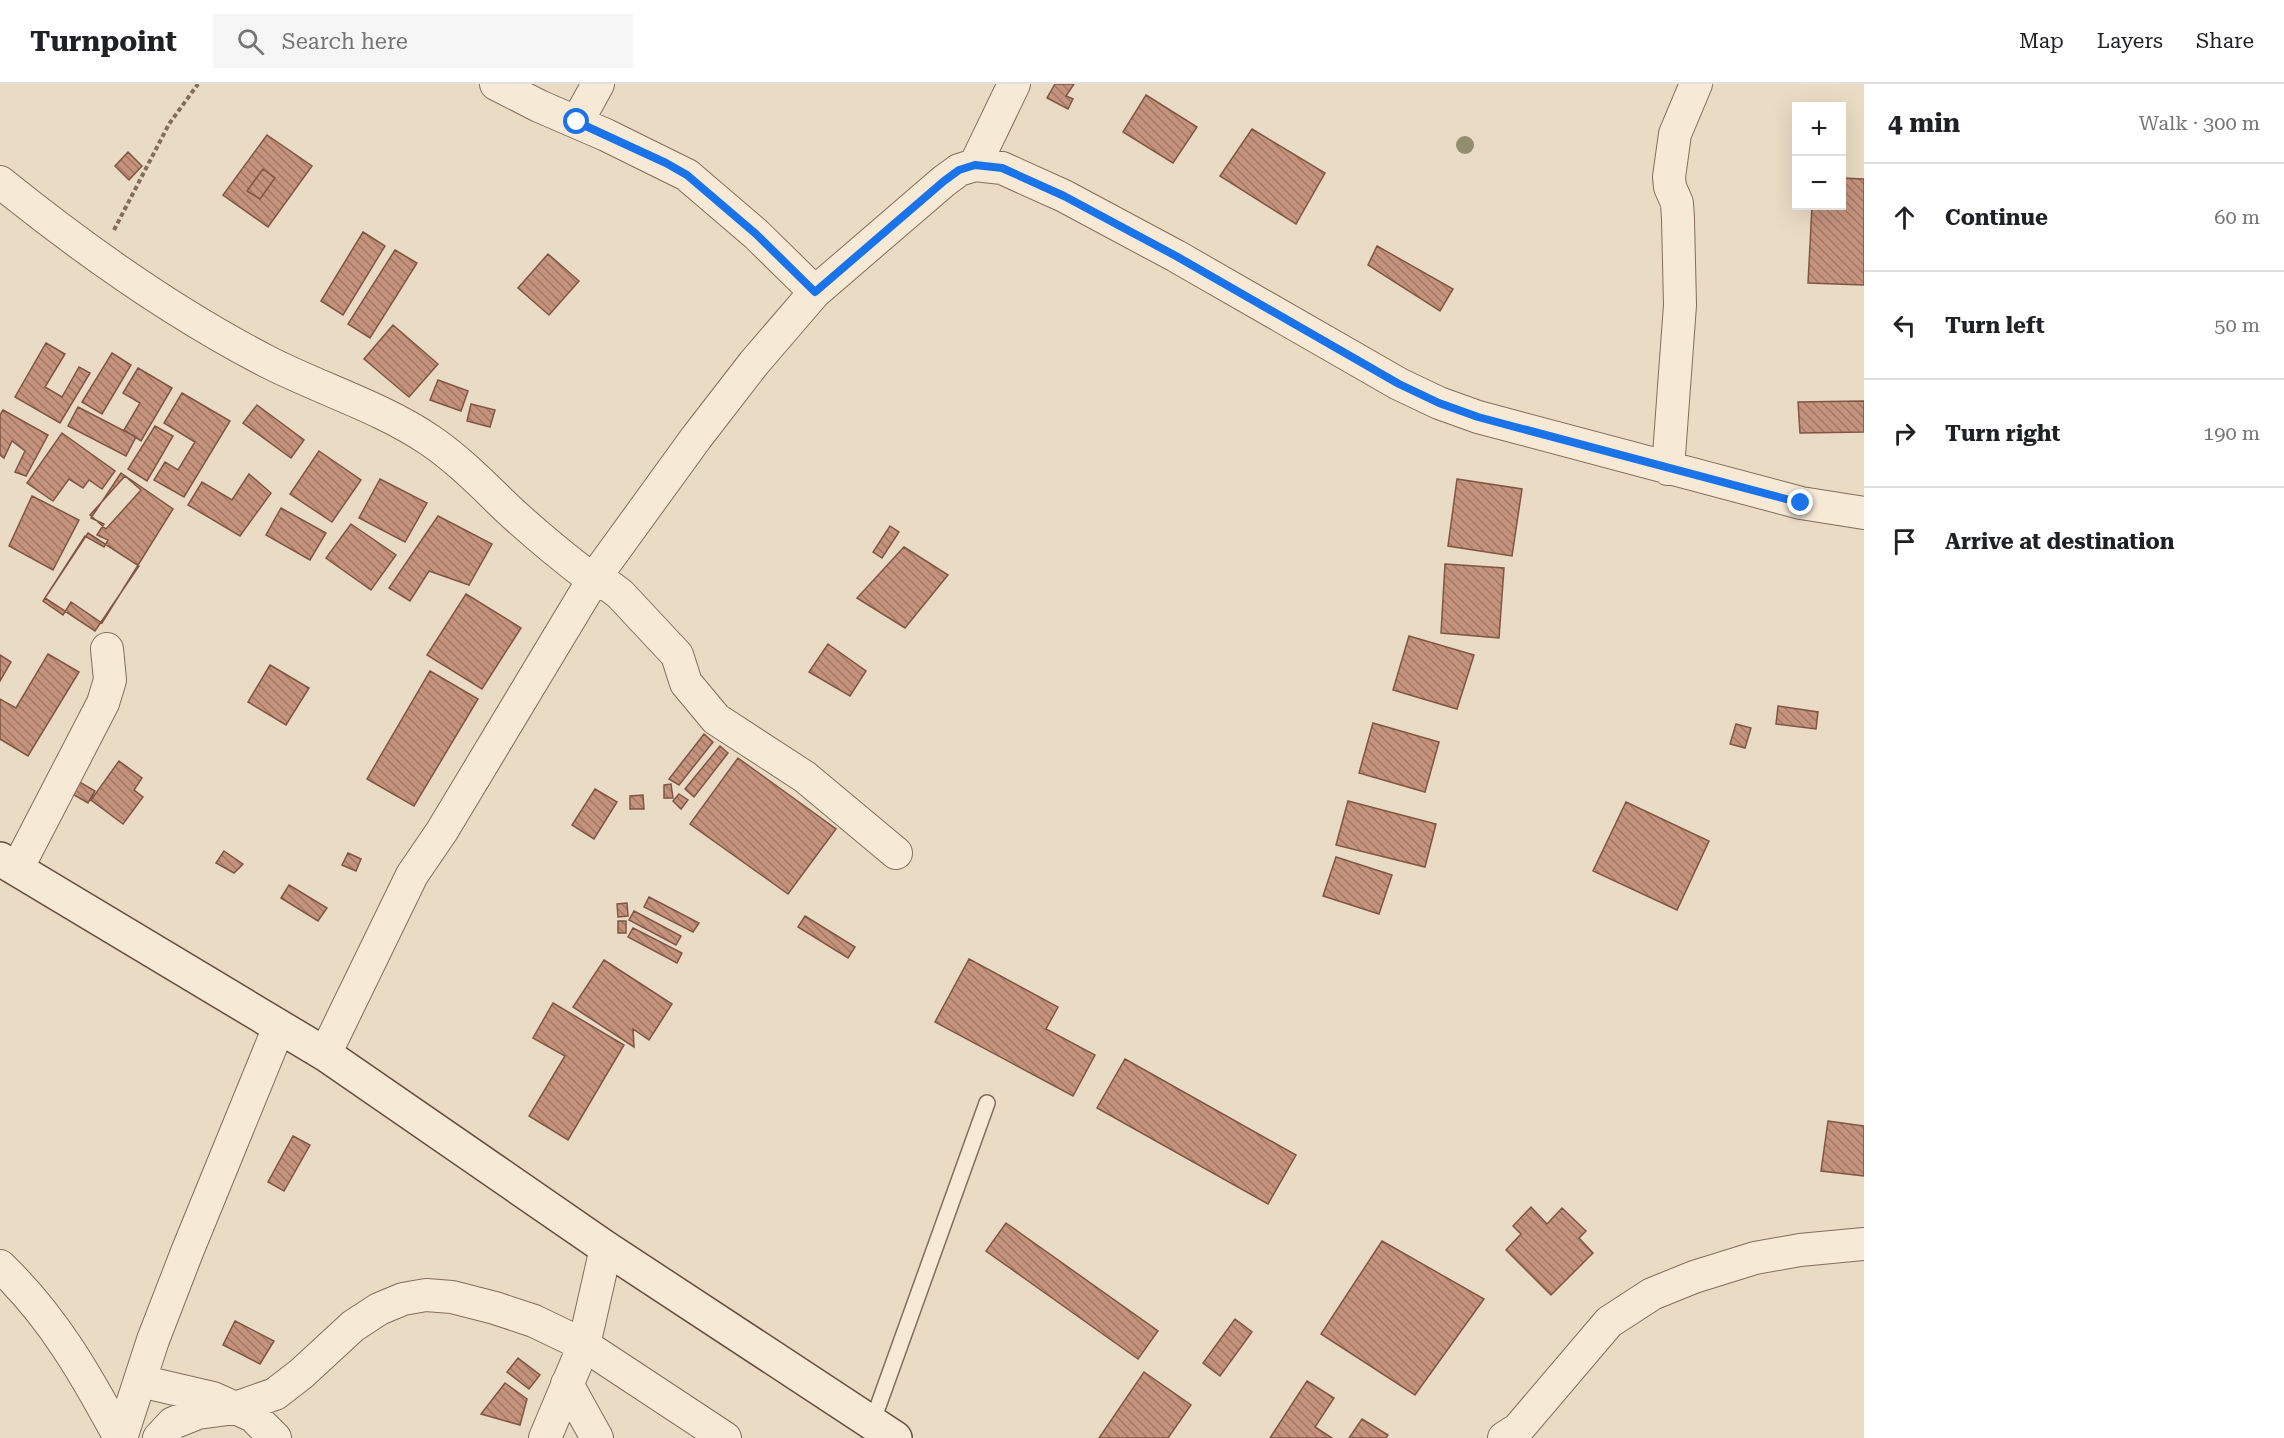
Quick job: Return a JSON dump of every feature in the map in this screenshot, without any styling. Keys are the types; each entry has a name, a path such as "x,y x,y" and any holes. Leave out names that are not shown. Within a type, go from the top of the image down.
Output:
{"street":[{"path":"496,84 539,106 666,163 687,175 756,234 815,292"},
{"path":"577,122 598,84"},
{"path":"975,165 1014,84"},
{"path":"1668,469 1680,305 1677,203 1670,187 1669,177 1675,134 1696,84"},
{"path":"325,1054 412,875 454,811 594,578 696,438 754,363 815,292 959,170 975,165 1002,168 1064,196 1176,256 1389,379 1439,403 1478,417 1668,469 1801,503 1864,513"},
{"path":"0,182 100,257 181,312 268,362 397,421 431,441 469,470 550,547 620,594 677,655 686,683 716,719 805,777 896,853"},
{"path":"107,649 110,680 103,703 9,864 325,1054 606,1248 883,1431"},
{"path":"120,1438 187,1252 279,1027"},
{"path":"1504,1438 1518,1430 1610,1322 1652,1294 1694,1277 1755,1258 1800,1250 1864,1244"},
{"path":"597,1438 555,1418 584,1345 606,1248"},
{"path":"0,1266 28,1292 67,1345 120,1438"},
{"path":"159,1438 173,1423 181,1419 198,1413 235,1408 275,1394 301,1374 353,1326 378,1309 403,1299 426,1295 452,1297 534,1321 584,1345 725,1438"},
{"path":"140,1381 213,1398 253,1416 275,1438"}],"lane":[{"path":"883,1431 987,1104"}],"path":[{"path":"100,257 169,124 198,84"}],"building":[{"path":"1055,84 1074,84 1066,96 1073,99 1068,109 1047,98"},
{"path":"1146,95 1197,127 1173,163 1123,132"},
{"path":"1252,129 1325,173 1296,224 1220,176"},
{"path":"267,135 312,166 268,227 223,195","holes":["263,169 275,178 260,199 247,191"]},
{"path":"128,152 142,166 129,180 115,166"},
{"path":"263,169 275,178 260,199 247,191"},
{"path":"1846,178 1864,179 1864,285 1808,283 1812,210 1846,210"},
{"path":"363,232 385,246 343,315 321,301"},
{"path":"1377,246 1453,289 1440,311 1368,265"},
{"path":"395,250 417,263 370,338 348,324"},
{"path":"548,254 579,281 549,315 518,288"},
{"path":"393,325 438,364 409,397 364,359"},
{"path":"46,343 65,354 45,387 62,397 79,367 90,373 60,423 15,397"},
{"path":"112,353 131,365 102,414 82,402"},
{"path":"138,368 172,388 141,441 124,430 140,403 123,393"},
{"path":"438,380 468,391 461,411 430,400"},
{"path":"182,393 230,421 184,497 154,480 165,462 178,470 195,442 164,423"},
{"path":"1864,401 1864,432 1800,433 1798,402"},
{"path":"471,404 495,410 490,427 467,421"},
{"path":"257,405 304,440 291,458 243,423"},
{"path":"78,407 136,437 126,456 68,426"},
{"path":"3,410 48,435 26,476 15,472 25,451 12,441 4,458 0,455 0,415"},
{"path":"155,426 173,436 147,481 128,469"},
{"path":"62,433 115,471 102,489 89,480 83,488 69,479 53,501 27,483"},
{"path":"319,451 361,480 332,522 290,494"},
{"path":"121,473 173,509 102,623 71,602 63,615 43,601 85,536 104,547 108,540 97,535 104,524 91,518"},
{"path":"249,474 271,493 240,536 188,505 202,482 232,500"},
{"path":"125,476 141,490 106,529 90,515"},
{"path":"380,479 427,503 405,542 359,518"},
{"path":"1457,479 1522,489 1512,556 1448,546"},
{"path":"32,496 79,520 53,570 9,546"},
{"path":"281,508 326,533 310,560 266,535"},
{"path":"438,516 492,544 469,585 429,571 410,601 389,588"},
{"path":"351,524 396,555 371,590 326,558"},
{"path":"890,526 899,532 882,558 873,552"},
{"path":"88,533 139,566 95,631 45,598"},
{"path":"904,547 948,575 905,628 857,598"},
{"path":"1445,564 1504,568 1499,638 1441,633"},
{"path":"466,594 521,628 482,689 427,655"},
{"path":"1409,636 1474,655 1457,709 1393,690"},
{"path":"828,644 866,671 850,696 809,672"},
{"path":"48,654 79,672 28,756 0,739 0,699 16,708"},
{"path":"0,655 11,662 0,681"},
{"path":"270,665 309,688 286,725 248,702"},
{"path":"430,671 478,699 414,806 367,779"},
{"path":"1778,706 1818,712 1816,729 1776,724"},
{"path":"1373,723 1439,742 1425,792 1359,773"},
{"path":"1736,724 1751,728 1745,748 1730,744"},
{"path":"704,734 713,742 679,785 669,779"},
{"path":"720,746 728,753 694,797 685,789"},
{"path":"738,758 836,829 788,894 690,824"},
{"path":"119,761 142,778 134,790 143,797 123,824 91,800"},
{"path":"76,780 95,791 88,803 69,792"},
{"path":"671,784 673,798 664,798 664,785"},
{"path":"595,789 617,802 594,839 572,825"},
{"path":"679,794 688,800 681,809 673,801"},
{"path":"643,795 644,809 630,809 630,796"},
{"path":"1348,801 1436,824 1425,867 1336,845"},
{"path":"1626,802 1709,841 1677,910 1593,871"},
{"path":"224,851 243,864 234,873 216,863"},
{"path":"348,853 361,859 356,871 342,865"},
{"path":"1336,857 1392,875 1379,914 1323,896"},
{"path":"289,885 327,908 318,921 281,898"},
{"path":"649,897 699,923 693,932 644,907"},
{"path":"627,903 628,916 618,917 617,904"},
{"path":"634,911 681,936 676,945 629,920"},
{"path":"805,916 855,947 848,958 798,927"},
{"path":"618,921 626,921 626,933 618,933"},
{"path":"633,928 682,953 677,963 628,937"},
{"path":"969,959 1058,1007 1046,1029 1095,1055 1073,1096 935,1022"},
{"path":"604,960 672,1004 649,1040 633,1029 634,1047 573,1007"},
{"path":"553,1003 624,1045 568,1140 529,1116 565,1056 533,1038"},
{"path":"1125,1059 1296,1155 1268,1204 1097,1108"},
{"path":"1828,1121 1864,1126 1864,1176 1821,1171"},
{"path":"293,1136 310,1145 284,1191 268,1182"},
{"path":"1531,1207 1547,1224 1562,1208 1586,1231 1579,1238 1593,1253 1551,1295 1506,1250 1521,1234 1513,1226"},
{"path":"1006,1223 1158,1331 1138,1359 986,1251"},
{"path":"1382,1241 1484,1299 1415,1395 1321,1334"},
{"path":"1235,1319 1252,1332 1220,1376 1203,1363"},
{"path":"235,1321 274,1341 260,1364 223,1345"},
{"path":"518,1358 540,1375 529,1389 507,1372"},
{"path":"1144,1372 1191,1405 1168,1438 1099,1438"},
{"path":"1307,1381 1334,1398 1315,1427 1332,1438 1270,1438"},
{"path":"505,1383 527,1399 520,1425 481,1414"},
{"path":"1362,1419 1388,1435 1386,1438 1349,1438"}],"route":[{"path":"577,122 687,175 708,190 815,292 944,181 959,170 975,165 988,165 1002,168 1064,196 1176,256 1399,384 1439,403 1478,417 1801,503"}]}
